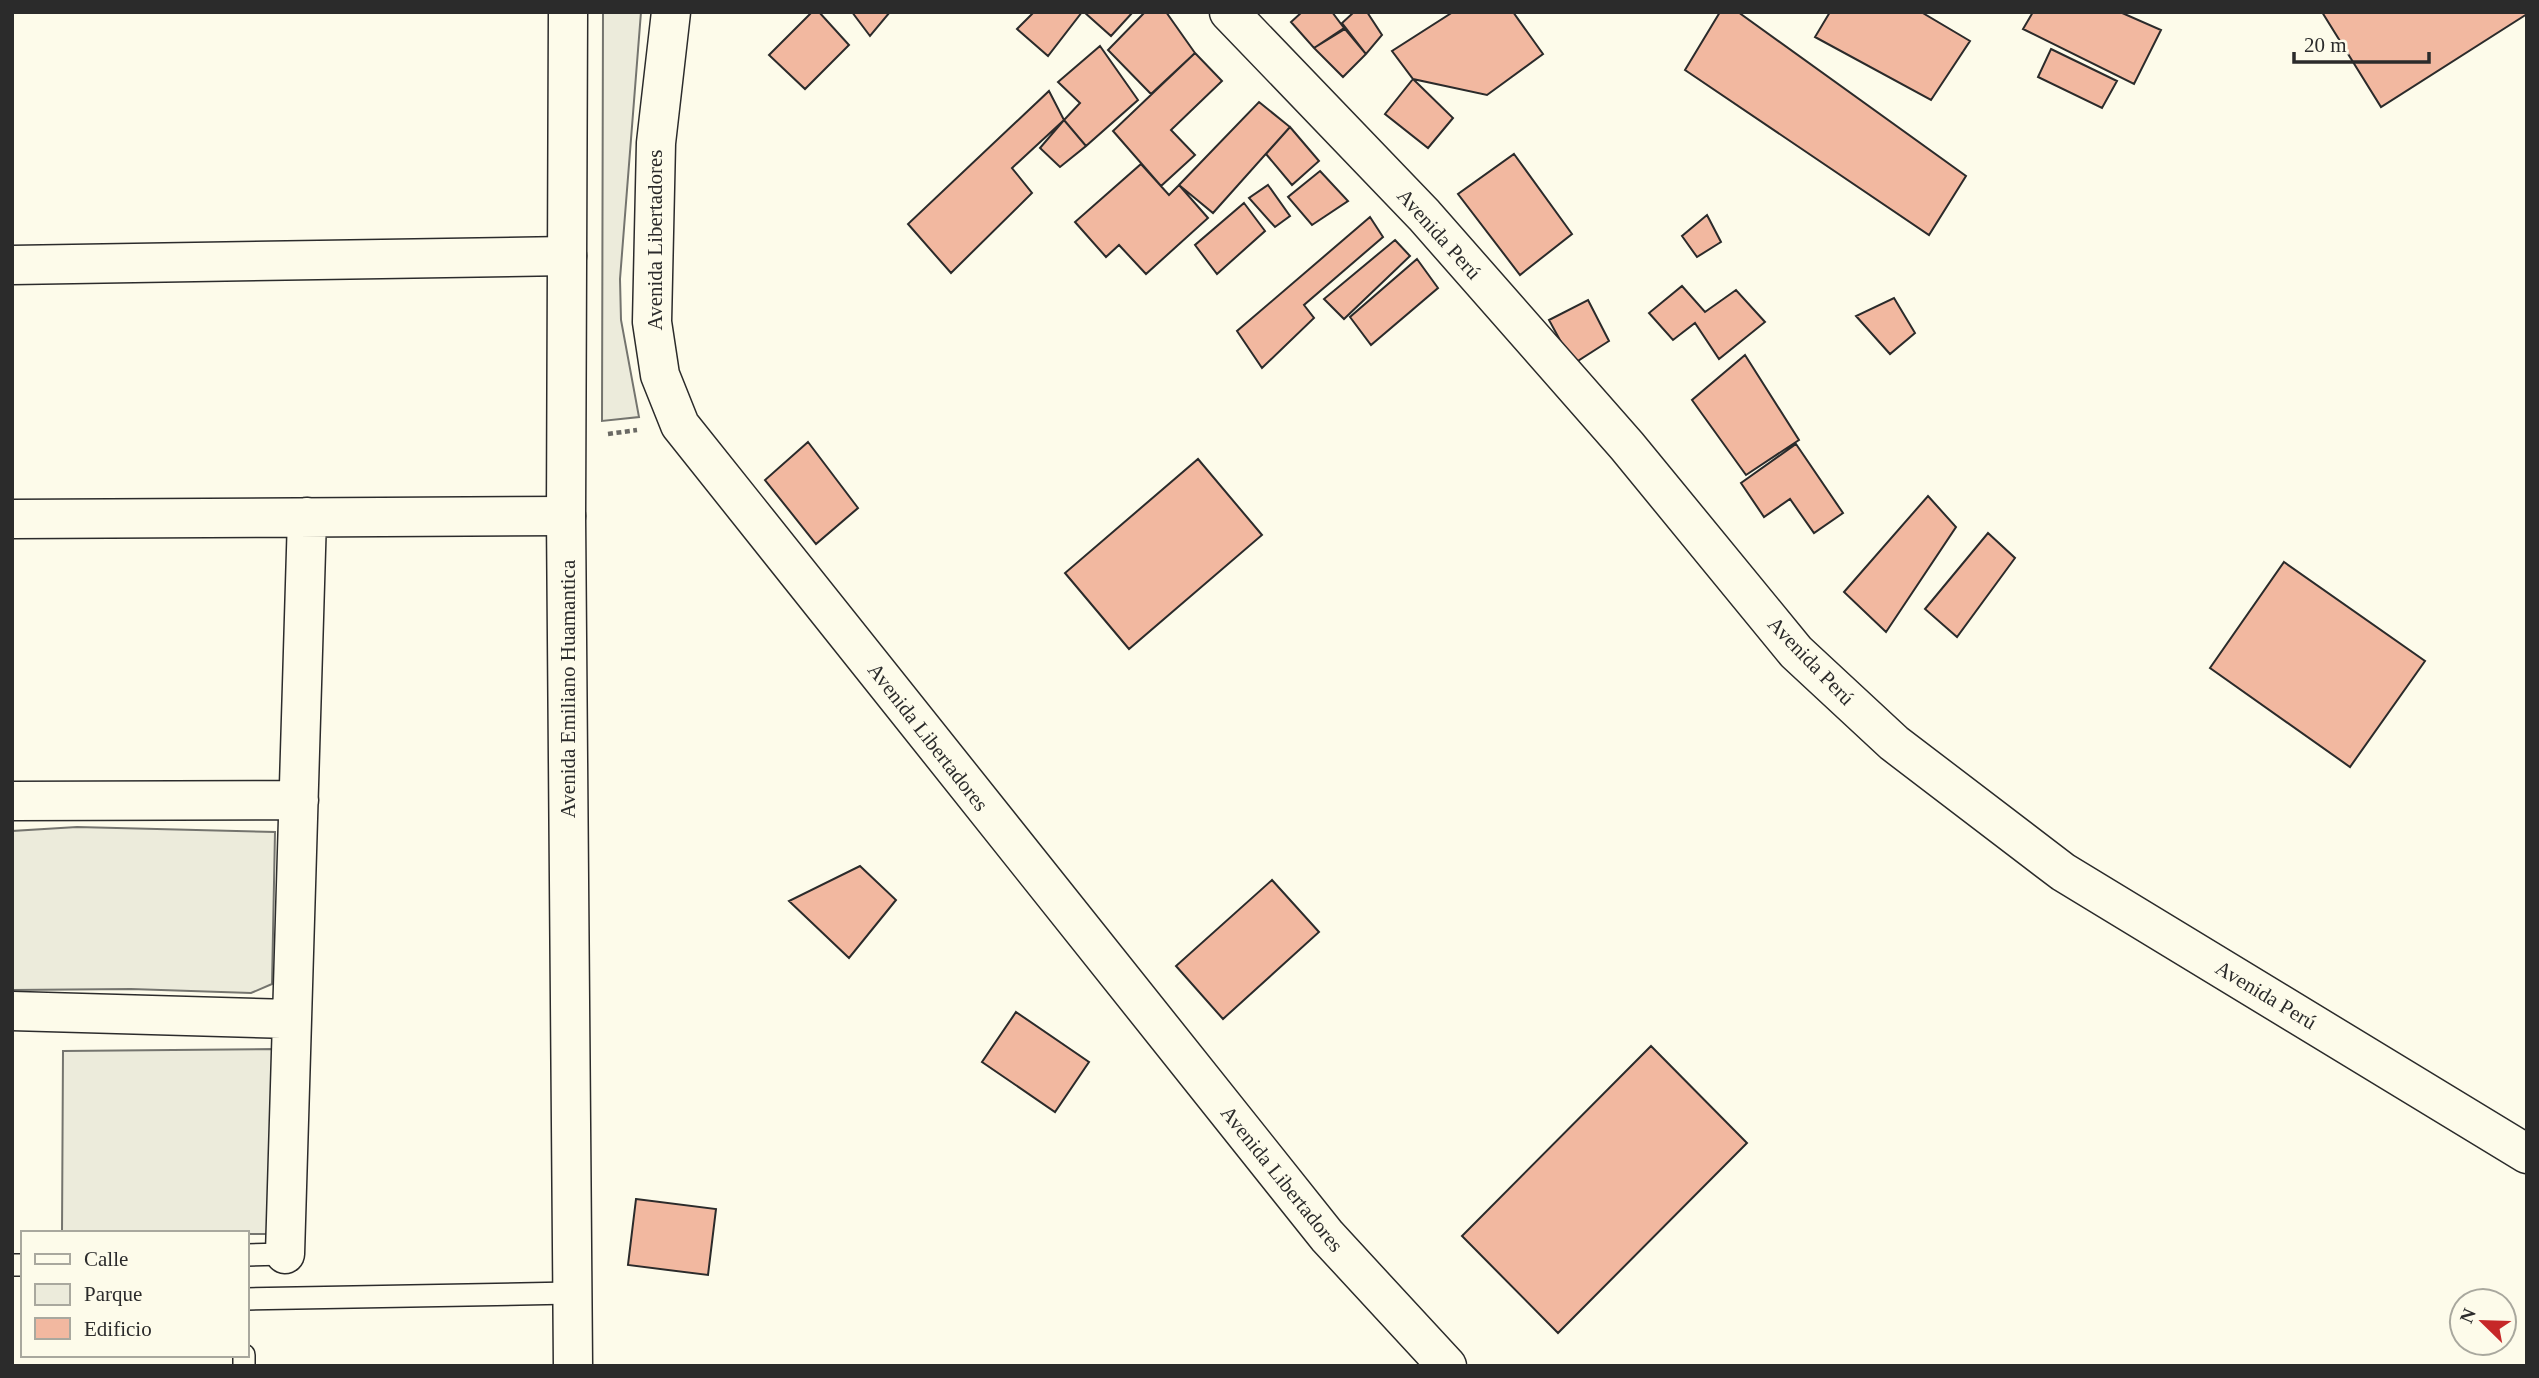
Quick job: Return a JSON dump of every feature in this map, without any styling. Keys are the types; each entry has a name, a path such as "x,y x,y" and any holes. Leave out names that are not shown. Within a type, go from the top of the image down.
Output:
{"street":[{"name":"Avenida Emiliano Huamantica","path":"568,12 566,516 573,1366"},
{"name":"Avenida Libertadores","path":"671,12 656,143 652,323 660,374 680,425 1318,1225 1447,1366"},
{"name":"Avenida Perú","path":"1230,12 1424,215 1627,446 1796,652 1894,743 2063,872 2527,1154"},
{"path":"12,265 567,256"},
{"path":"12,519 566,516"},
{"path":"285,1254 307,517"},
{"path":"12,801 299,800"},
{"path":"12,1012 290,1019"}],"lane":[{"path":"248,1255 285,1254"},
{"path":"248,1299 571,1293"}],"path":[{"path":"567,439 680,425"}],"green space":[{"path":"603,12 641,12 620,279 621,320 639,417 602,421"},
{"path":"77,827 275,832 272,984 251,993 131,989 12,990 12,831"},
{"path":"274,1049 274,1234 248,1234 248,1231 62,1231 63,1051"}],"building":[{"path":"812,12 819,12 849,45 805,89 769,55"},
{"path":"852,12 890,12 870,36"},
{"path":"1034,12 1082,12 1048,56 1017,29"},
{"path":"1084,12 1133,12 1111,36"},
{"path":"1145,12 1166,12 1195,53 1151,94 1108,50"},
{"path":"1302,12 1332,12 1344,28 1314,48 1291,22"},
{"path":"1354,12 1367,12 1382,35 1366,54 1342,23"},
{"path":"1453,12 1513,12 1543,54 1487,95 1413,79 1392,51"},
{"path":"1720,12 1738,12 1966,176 1929,235 1685,70"},
{"path":"1830,12 1921,12 1970,41 1931,100 1815,37"},
{"path":"2033,12 2120,12 2161,30 2134,84 2023,29"},
{"path":"2322,12 2527,12 2527,14 2381,107"},
{"path":"1345,29 1366,54 1343,77 1314,48"},
{"path":"1100,46 1138,100 1086,146 1064,120 1080,103 1058,82"},
{"path":"2051,49 2117,81 2102,108 2038,77"},
{"path":"1195,53 1222,81 1171,130 1195,155 1161,186 1113,131"},
{"path":"1413,79 1453,118 1428,148 1385,114"},
{"path":"1049,91 1064,120 1012,168 1032,193 951,273 908,224"},
{"path":"1259,102 1290,127 1213,213 1179,185"},
{"path":"1064,120 1086,146 1060,167 1040,148"},
{"path":"1290,127 1319,161 1292,185 1266,154"},
{"path":"1514,154 1572,234 1520,275 1458,194"},
{"path":"1141,164 1169,195 1179,185 1208,218 1146,274 1119,245 1106,257 1075,222"},
{"path":"1320,171 1348,201 1312,225 1288,197"},
{"path":"1268,185 1290,216 1275,227 1249,198"},
{"path":"1244,203 1265,231 1217,274 1195,245"},
{"path":"1707,215 1721,242 1697,257 1682,236"},
{"path":"1370,217 1383,237 1304,305 1314,318 1262,368 1237,331"},
{"path":"1395,240 1410,256 1344,319 1324,299"},
{"path":"1417,259 1438,288 1371,345 1350,317"},
{"path":"1682,286 1705,312 1736,290 1765,322 1719,359 1695,323 1673,340 1649,313"},
{"path":"1894,298 1915,333 1890,354 1856,316"},
{"path":"1588,300 1609,341 1573,364 1549,320"},
{"path":"1745,355 1799,440 1746,475 1692,400"},
{"path":"808,442 858,508 816,544 765,480"},
{"path":"1796,444 1843,513 1814,533 1790,499 1764,517 1741,483"},
{"path":"1198,459 1262,535 1129,649 1065,573"},
{"path":"1928,496 1956,527 1886,632 1844,592"},
{"path":"1988,533 2015,558 1957,637 1925,609"},
{"path":"2284,562 2425,661 2350,767 2210,668"},
{"path":"860,866 896,900 849,958 789,901"},
{"path":"1272,880 1319,932 1223,1019 1176,966"},
{"path":"1016,1012 1089,1062 1055,1112 982,1062"},
{"path":"1651,1046 1747,1143 1558,1333 1462,1236"},
{"path":"636,1199 716,1209 708,1275 628,1265"}]}
